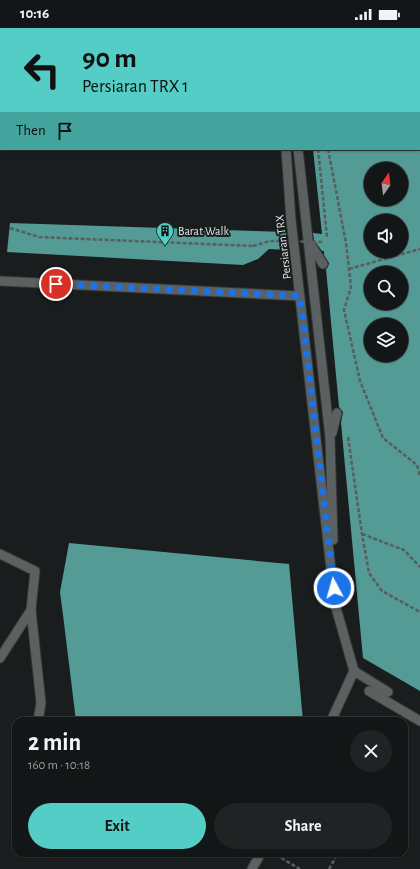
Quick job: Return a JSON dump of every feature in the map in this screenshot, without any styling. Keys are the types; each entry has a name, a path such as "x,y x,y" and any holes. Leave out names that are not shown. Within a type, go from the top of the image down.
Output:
{"lane":[{"name":"Persiaran TRX","path":"286,150 291,220 336,604 354,671"},
{"name":"Persiaran TRX","path":"298,150 330,438 336,604"},
{"path":"309,242 324,264"},
{"path":"0,282 300,296"},
{"path":"330,438 336,418 344,434"},
{"path":"0,554 35,571 31,610 41,703 39,717"},
{"path":"0,658 31,610"},
{"path":"333,717 354,671 388,692"},
{"path":"369,691 420,721"},
{"path":"252,869 259,857"}],"path":[{"path":"318,150 327,242"},
{"path":"328,150 346,243 351,287 344,310 360,381 383,438 417,465 420,476"},
{"path":"10,228 39,237 253,246 270,241 323,242"},
{"path":"408,252 420,249"},
{"path":"349,269 388,258"},
{"path":"344,434 369,573 382,591 420,612"},
{"path":"362,534 404,550 420,567"},
{"path":"279,857 300,869"},
{"path":"329,869 336,857"}],"building":[{"path":"313,150 420,150 420,691 363,658 341,423 343,412 339,407 326,269 329,263 324,255 324,251 322,251 314,240 313,233 322,234"},
{"name":"Barat Walk","path":"10,223 286,232 288,250 269,249 258,259 243,265 7,252"},
{"path":"69,543 289,564 303,717 76,717 60,592"}],"place":[{"name":"Barat Walk","path":"165,246"}],"route":[{"path":"56,284 300,296 334,588"}]}
